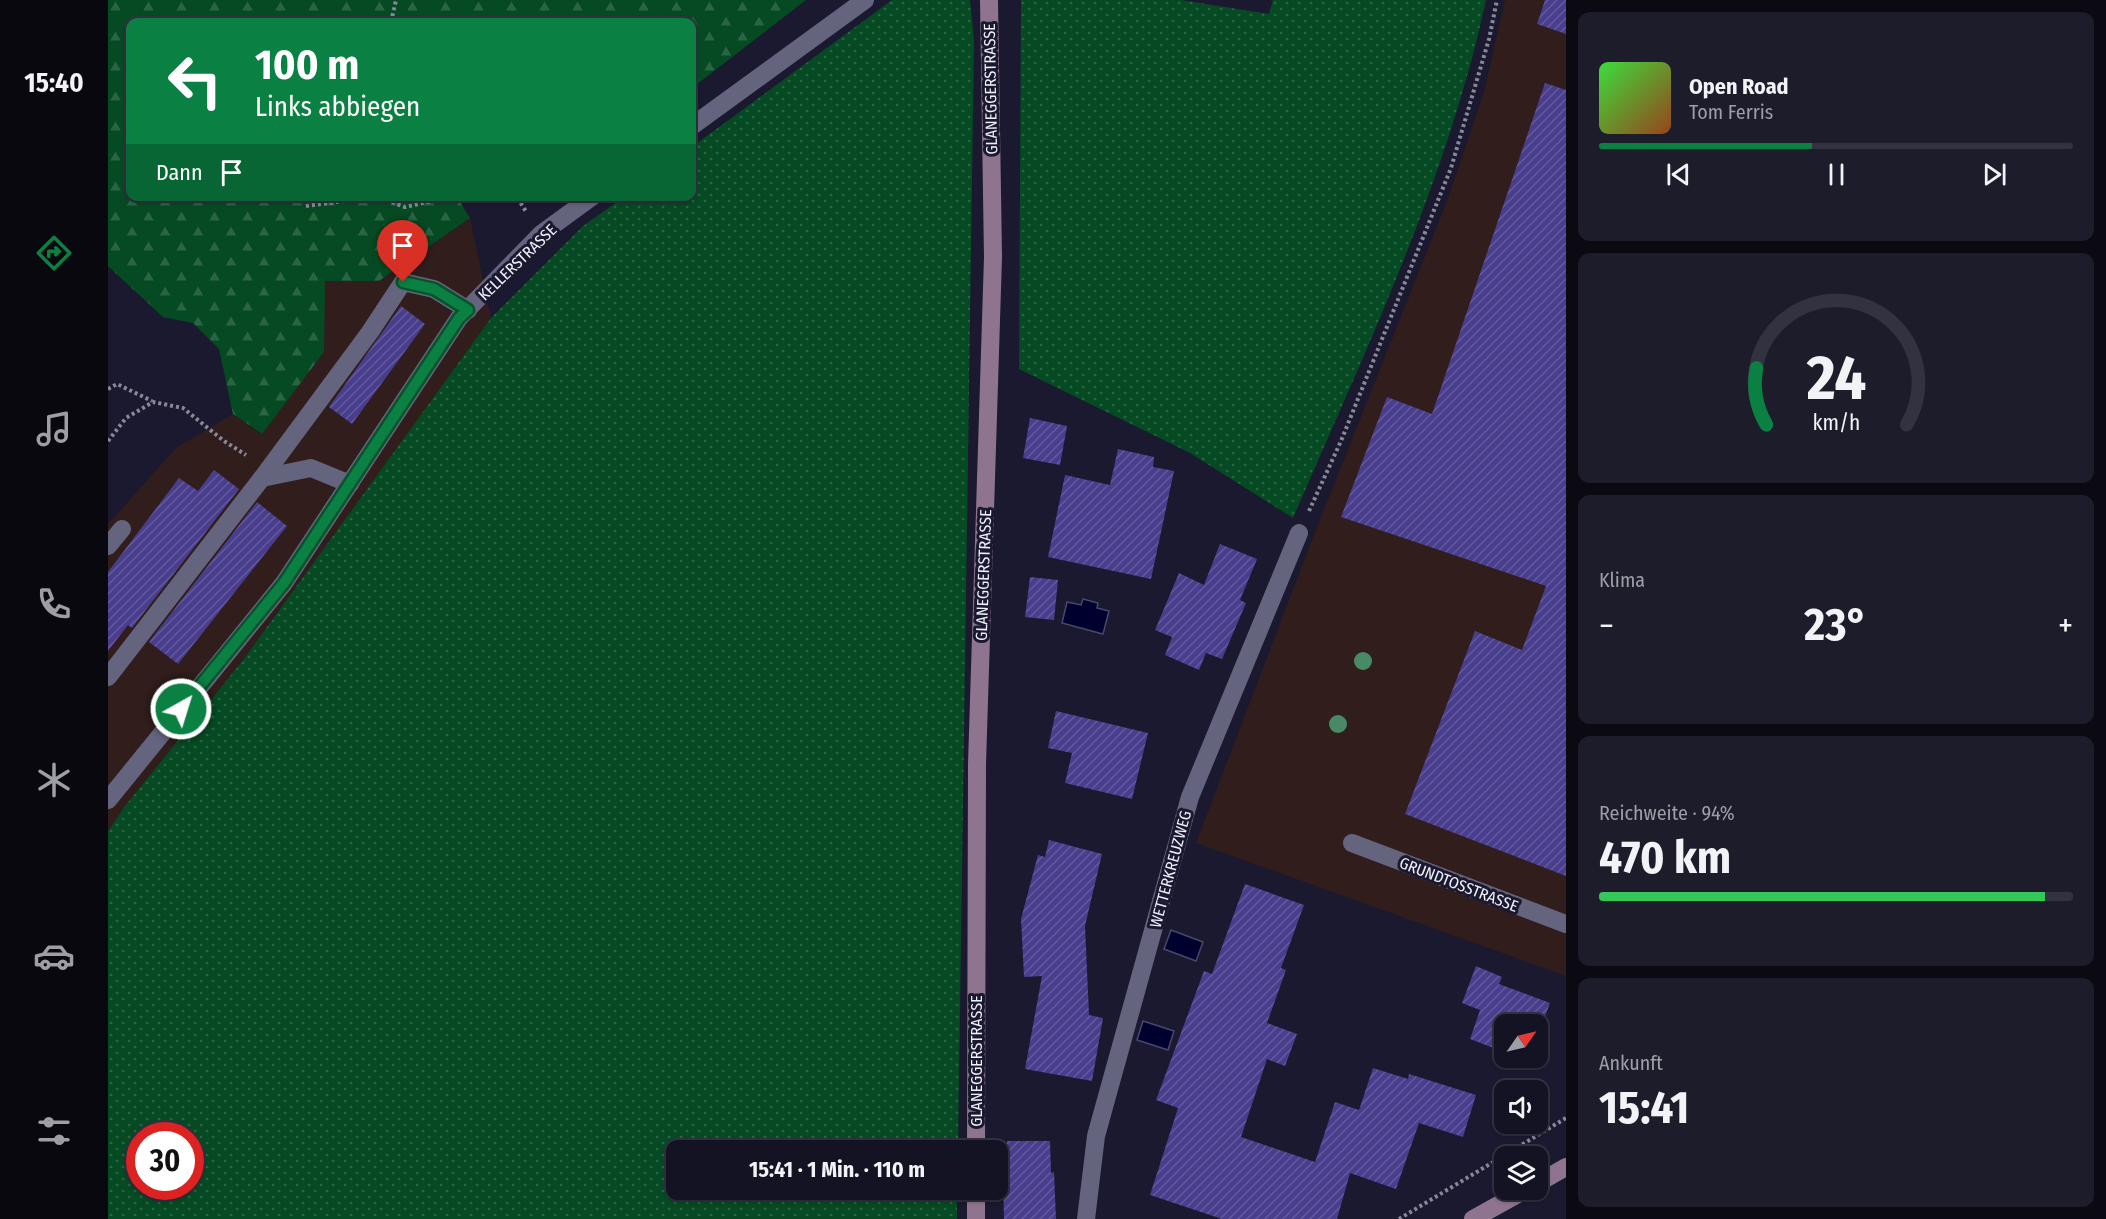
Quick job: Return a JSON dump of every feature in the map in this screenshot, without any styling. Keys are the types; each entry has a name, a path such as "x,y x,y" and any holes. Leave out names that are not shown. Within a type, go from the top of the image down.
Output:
{"street":[{"path":"696,123 865,0"},
{"name":"GLANEGGERSTRASSE","path":"976,1140 977,764 993,257 989,0"},
{"name":"KELLERSTRASSE","path":"108,800 284,583 459,318 541,234 586,201"},
{"path":"108,677 262,478 370,332 403,282 434,289 468,310"},
{"path":"262,478 310,468 350,484"},
{"path":"108,546 122,529"},
{"name":"WETTERKREUZWEG","path":"1086,1219 1096,1136 1190,797 1299,533"},
{"name":"GRUNDTOSSTRASSE","path":"1352,843 1566,924"},
{"path":"1548,1177 1566,1167"},
{"path":"976,1200 976,1219"},
{"path":"1473,1219 1508,1200"}],"path":[{"path":"393,18 396,0"},
{"path":"1299,533 1341,441 1451,168 1489,39 1497,0"},
{"path":"306,207 347,201"},
{"path":"387,201 405,207 432,201"},
{"path":"108,389 117,384 153,402 183,408 248,457 262,478"},
{"path":"108,441 126,418 153,402"},
{"path":"1399,1219 1566,1118"}],"shaded area":[{"path":"1505,0 1566,0 1566,976 1196,843 1315,532 1447,201 1484,92"},
{"path":"470,218 491,318 243,660 125,806 108,831 108,524 176,448 233,414 261,434 324,352 324,281 379,281"}],"green space":[{"path":"108,0 806,0 696,85 696,18 126,18 126,201 460,201 470,218 379,281 325,281 324,352 262,434 233,414 219,349 193,323 163,317 108,266"},
{"path":"892,0 970,0 974,41 958,1140 666,1140 666,1200 957,1200 957,1219 108,1219 108,831 125,806 243,660 491,318 583,226 618,201 696,201 696,144"},
{"path":"1021,0 1181,0 1269,14 1273,0 1486,0 1470,67 1427,199 1376,328 1293,518 1190,453 1019,369"}],"water":[{"path":"1083,599 1098,603 1097,608 1109,611 1103,634 1062,623 1067,602 1081,605"},
{"path":"1171,930 1203,942 1196,961 1164,949"},
{"path":"1143,1021 1174,1031 1168,1050 1137,1040"}],"building":[{"path":"1545,0 1566,0 1566,34 1537,24"},
{"path":"1545,83 1566,90 1566,876 1405,814 1475,631 1522,650 1546,586 1341,517 1387,397 1432,414"},
{"path":"401,306 425,324 352,424 329,407"},
{"path":"1030,418 1067,426 1060,465 1023,458"},
{"path":"1118,449 1154,457 1153,467 1174,471 1151,579 1048,557 1065,475 1110,485"},
{"path":"214,470 239,489 132,628 128,625 108,651 108,572 179,478 198,491"},
{"path":"257,502 287,526 178,664 149,642"},
{"path":"1220,544 1257,559 1240,600 1246,603 1222,659 1206,653 1199,670 1165,655 1172,637 1155,630 1179,573 1204,585"},
{"path":"1030,577 1058,580 1054,620 1025,617"},
{"path":"1056,711 1148,733 1132,799 1065,783 1072,753 1048,748"},
{"path":"1049,840 1102,854 1085,926 1089,1015 1103,1018 1092,1081 1025,1069 1042,976 1024,977 1021,919 1038,855 1045,857"},
{"path":"1245,884 1304,905 1281,968 1286,970 1267,1023 1297,1034 1285,1066 1267,1059 1241,1137 1315,1162 1335,1102 1359,1110 1373,1068 1408,1079 1409,1074 1476,1095 1463,1137 1419,1123 1396,1189 1350,1173 1337,1219 1222,1219 1150,1195 1178,1108 1156,1100 1204,971 1212,974"},
{"path":"1476,966 1502,977 1499,984 1550,1003 1546,1014 1494,1014 1494,1048 1470,1039 1480,1010 1462,1003"},
{"path":"1008,1141 1050,1141 1056,1219 1004,1219 1004,1200 1008,1200"}],"route":[{"path":"181,709 284,583 459,318 468,310 434,289 403,282"}]}
